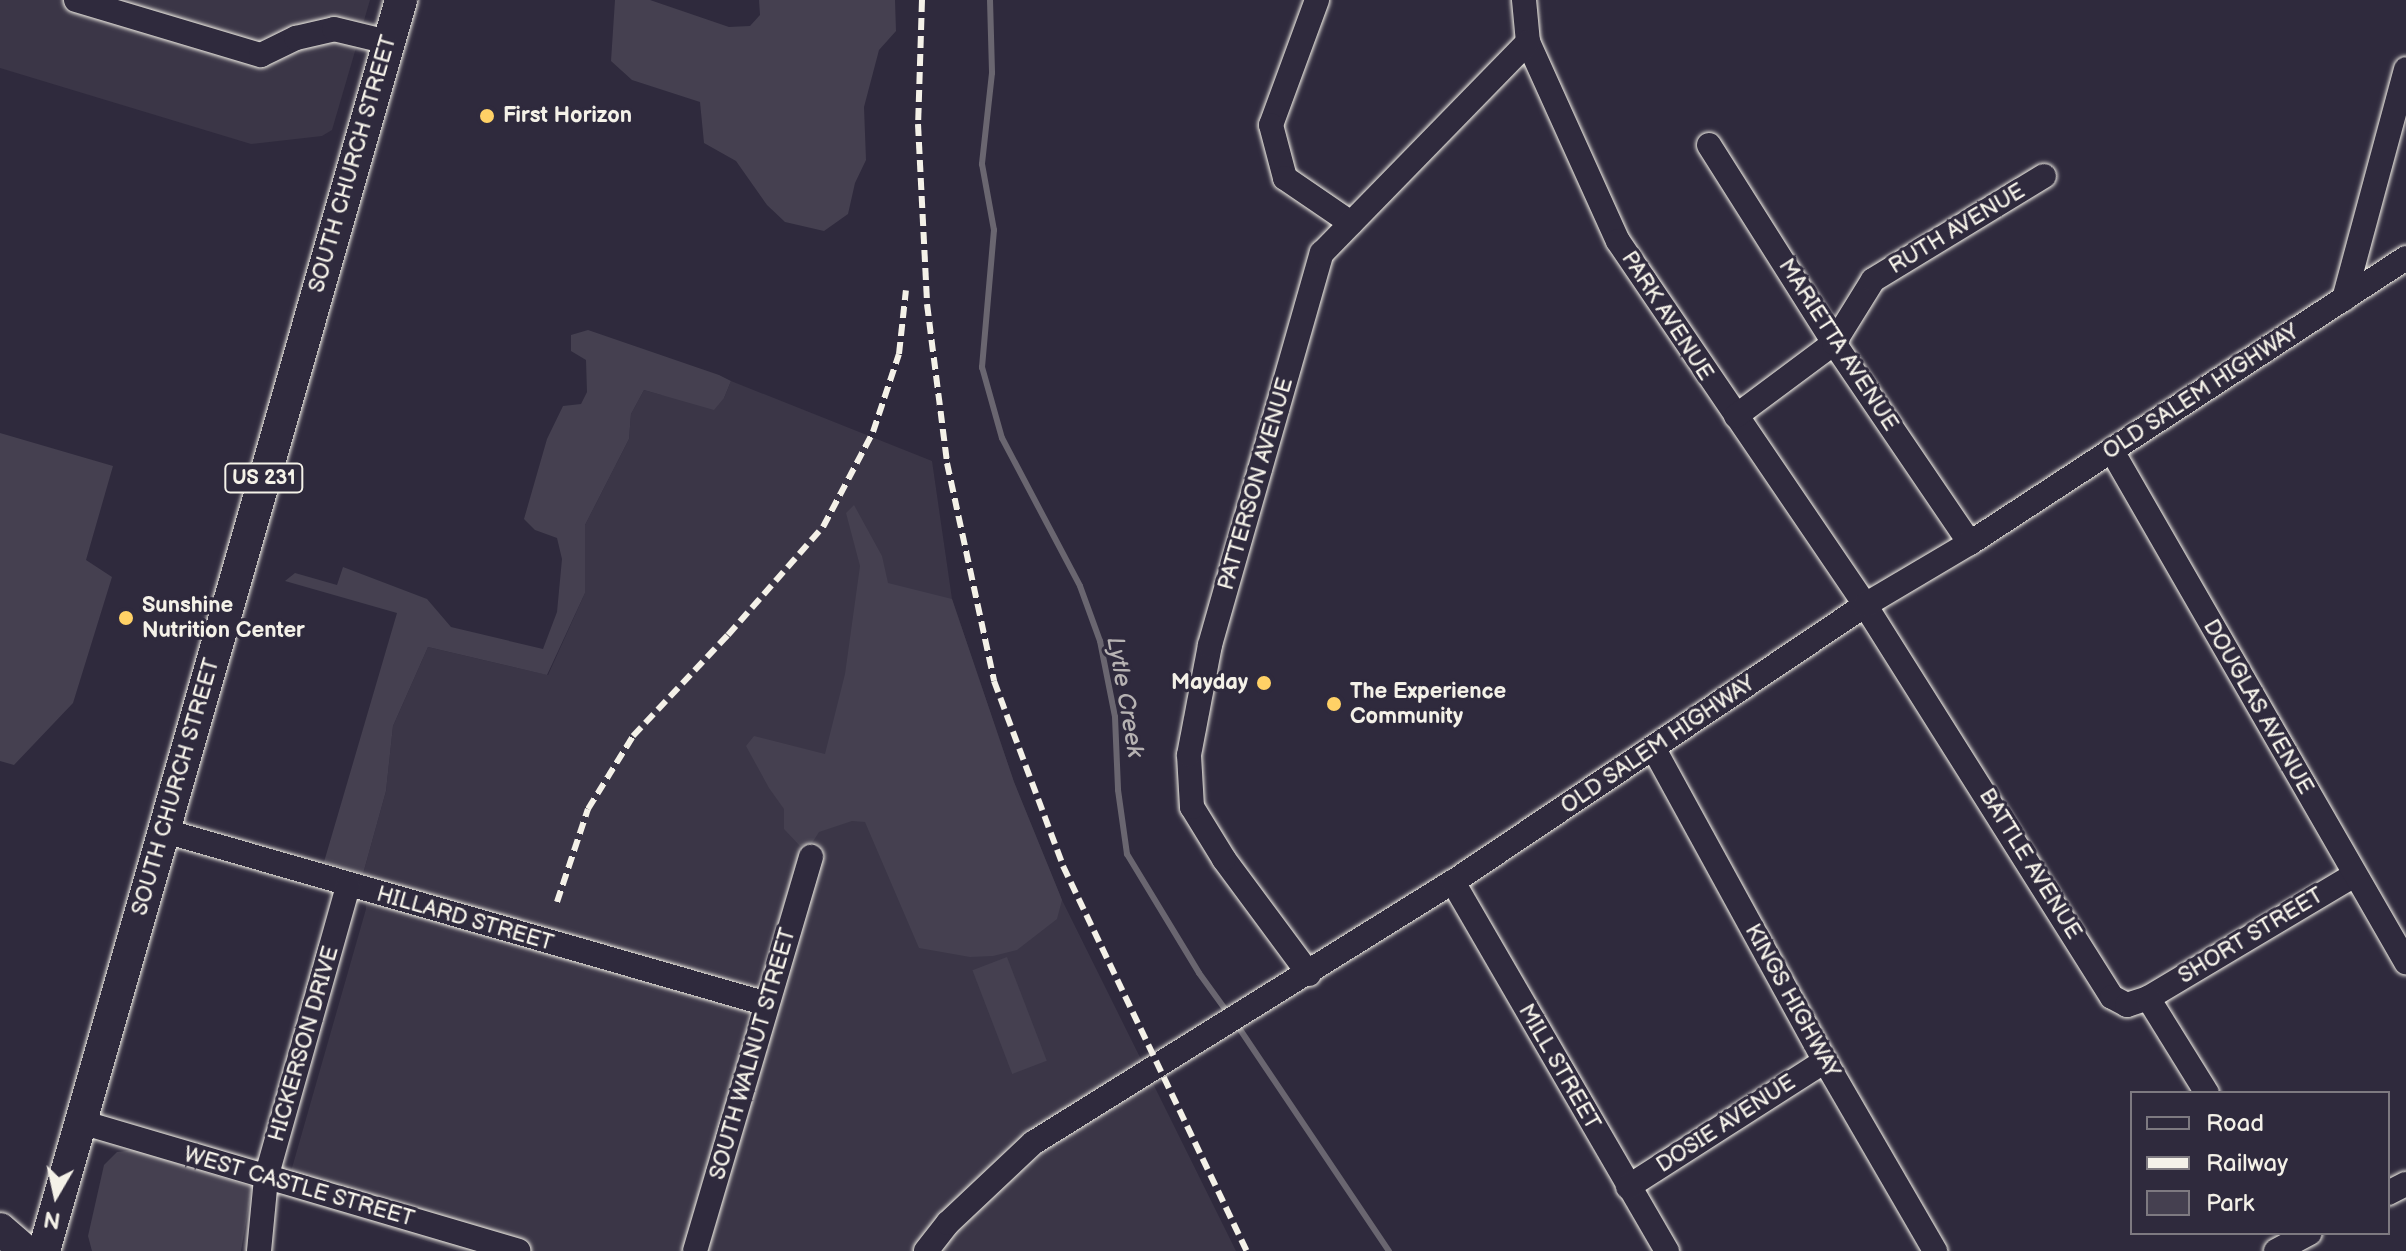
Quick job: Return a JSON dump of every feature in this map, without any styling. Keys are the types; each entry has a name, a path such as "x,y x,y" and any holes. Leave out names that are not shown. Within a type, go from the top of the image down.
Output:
{"main road":[{"name":"SOUTH CHURCH STREET","path":"44,1251 401,0"},
{"path":"0,1229 25,1251"}],"street":[{"path":"76,0 261,55 296,38 334,29 388,42"},
{"path":"1317,0 1271,125 1285,178 1351,223"},
{"name":"PARK AVENUE","path":"1524,0 1528,42 1618,241 1865,605"},
{"name":"PATTERSON AVENUE","path":"1309,974 1224,859 1192,807 1189,755 1210,645 1322,253 1528,42"},
{"path":"2344,299 2406,69"},
{"name":"MARIETTA AVENUE","path":"1709,145 1834,343 1970,543"},
{"name":"RUTH AVENUE","path":"1736,416 1834,343 1873,280 2044,176"},
{"name":"OLD SALEM HIGHWAY","path":"926,1251 948,1223 1033,1143 1453,882 1865,605 1970,543 2406,258"},
{"name":"DOUGLAS AVENUE","path":"2112,451 2406,962"},
{"name":"BATTLE AVENUE","path":"1865,605 2112,997 2127,1005 2148,998"},
{"name":"KINGS HIGHWAY","path":"1654,749 1825,1061 1935,1251"},
{"name":"HILLARD STREET","path":"165,831 767,1004"},
{"name":"SOUTH WALNUT STREET","path":"695,1251 811,857"},
{"name":"SHORT STREET","path":"2148,998 2354,875"},
{"name":"MILL STREET","path":"1453,882 1667,1251"},
{"name":"HICKERSON DRIVE","path":"259,1251 266,1178 348,886"},
{"path":"2148,998 2206,1091"},
{"name":"DOSIE AVENUE","path":"1628,1187 1825,1061"},
{"name":"WEST CASTLE STREET","path":"81,1122 518,1251"},
{"path":"2276,1251 2301,1239"}],"shaded area":[{"path":"0,0 370,0 332,130 322,136 251,144 0,68"},
{"path":"731,381 932,461 952,599 1014,782 1062,900 1236,1251 458,1251 284,1196 366,909 363,874 386,791 393,726 428,647 548,675 585,593 585,525 629,439 631,414 644,390 662,395 724,398"}],"green space":[{"path":"615,0 650,0 729,27 750,26 760,15 759,0 895,0 896,31 879,50 864,107 866,160 855,183 848,214 824,231 785,222 767,205 736,161 704,143 700,102 632,80 611,61"},
{"path":"588,330 731,381 724,398 714,410 644,390 631,414 629,439 585,525 585,593 547,675 428,647 393,726 386,791 363,874 324,862 397,613 285,581 295,573 337,585 343,567 427,599 451,627 543,649 557,612 562,559 557,538 535,530 524,519 547,439 563,406 581,404 587,392 586,360 571,351 571,335"},
{"path":"0,433 113,466 86,560 112,577 73,703 14,765 0,761"},
{"path":"854,505 882,556 888,583 952,599 1014,782 1062,900 1057,919 1017,950 970,957 919,948 865,822 852,821 819,832 812,843 800,846 784,829 784,809 746,746 754,736 825,754 845,674 860,566 846,513"},
{"path":"1007,957 1047,1061 1012,1074 972,970"},
{"path":"135,1150 252,1187 241,1251 92,1251 88,1236 104,1165 117,1152"}],"waterway":[{"name":"Lytle Creek","path":"990,0 992,73 982,164 994,230 982,367 1002,438 1080,586 1100,641 1115,717 1118,790 1127,854 1199,973 1228,1013"},
{"name":"Lytle Creek","path":"1235,1022 1389,1251"}],"railway":[{"path":"922,0 918,124 927,304 947,463 994,681 1063,866 1247,1251"},
{"path":"557,902 588,809 633,736 823,527 873,432 899,354 906,290"}],"place":[{"name":"First Horizon","path":"487,116"},
{"name":"Sunshine Nutrition Center","path":"126,618"},
{"name":"Mayday","path":"1264,683"},
{"name":"The Experience Community","path":"1334,704"}]}
